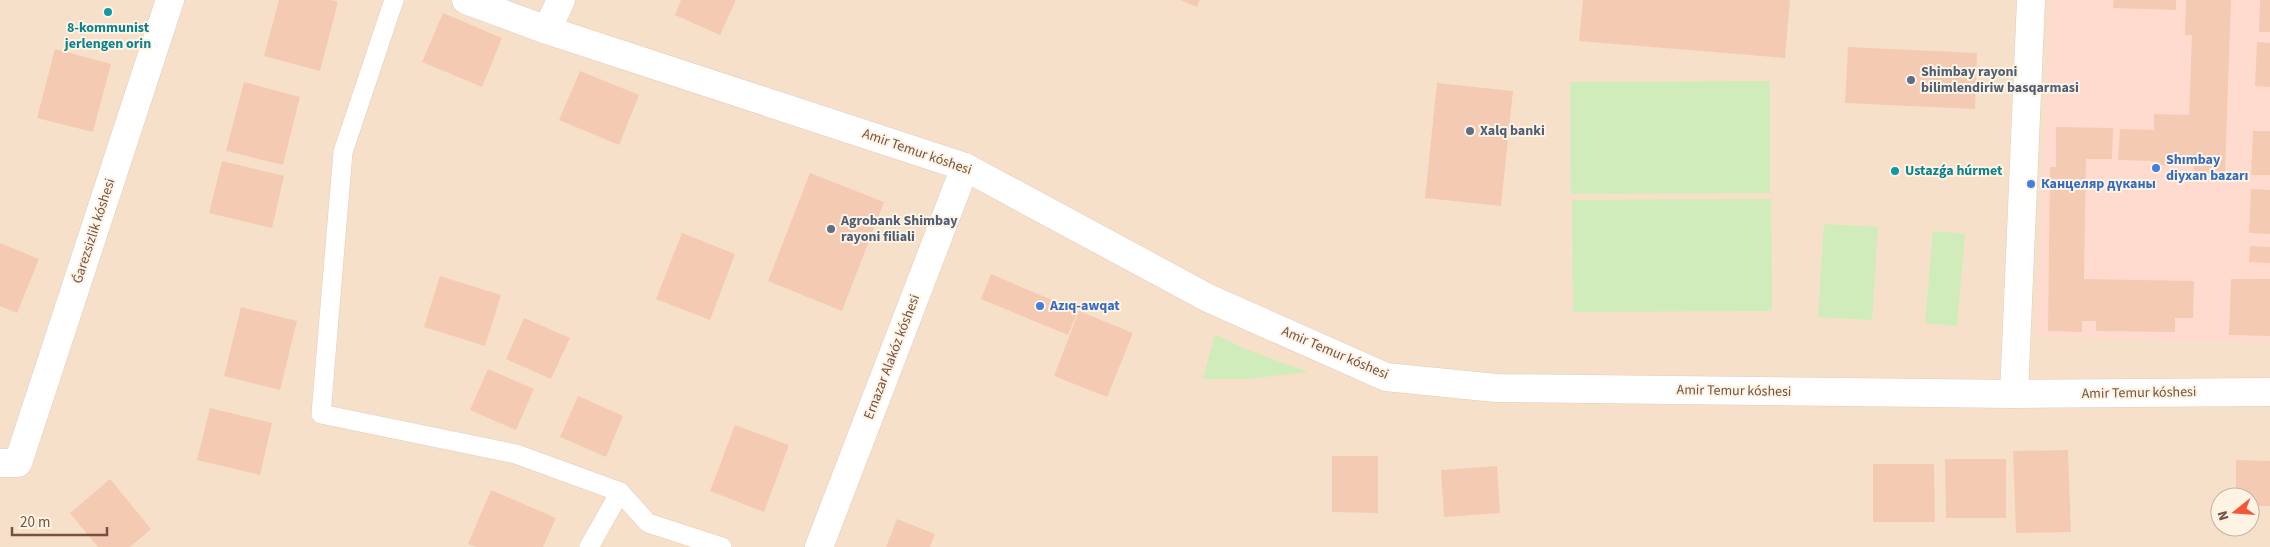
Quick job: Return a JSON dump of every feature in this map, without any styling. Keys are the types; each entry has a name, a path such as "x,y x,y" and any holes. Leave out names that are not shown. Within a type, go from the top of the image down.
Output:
{"street":[{"name":"Ǵarezsizlik kóshesi","path":"9,463 170,0"},
{"name":"Amir Temur kóshesi","path":"466,0 547,30 965,167 1208,298 1386,378 1496,388 2014,394 2270,392"},
{"path":"547,30 561,0"},
{"path":"2014,394 2031,0"},
{"name":"Ernazar Alakóz kóshesi","path":"819,547 965,167"}],"lane":[{"path":"394,0 343,152 321,414 516,454 620,492 648,523 722,547"},
{"path":"589,547 620,492"}],"shaded area":[{"path":"0,0 2270,0 2270,547 0,547"},
{"name":"Shımbay diyxan bazarı","path":"2050,0 2270,0 2270,343 2036,336"}],"green space":[{"path":"1770,81 1770,193 1571,194 1570,82"},
{"path":"1771,199 1772,311 1573,312 1572,200"},
{"path":"1824,224 1878,227 1872,320 1818,317"},
{"path":"1933,231 1965,234 1957,326 1925,323"},
{"path":"1215,334 1245,349 1308,372 1245,379 1203,379"}],"building":[{"path":"279,0 331,0 338,2 320,71 264,56"},
{"path":"681,0 736,0 720,35 675,15"},
{"path":"1180,0 1200,0 1197,7"},
{"path":"1583,0 1790,0 1785,58 1579,41"},
{"path":"2114,0 2176,0 2176,10 2113,8"},
{"path":"2186,0 2231,0 2225,174 2194,173 2194,166 2153,165 2154,161 2118,160 2120,129 2154,130 2154,114 2189,115 2192,35 2185,35"},
{"path":"2260,0 2270,0 2270,32 2259,32"},
{"path":"443,13 502,38 482,87 422,62"},
{"path":"2257,42 2270,43 2270,87 2255,86"},
{"path":"1848,47 1977,53 1975,109 1845,103"},
{"path":"55,49 111,64 93,132 37,118"},
{"path":"580,71 639,95 619,145 559,120"},
{"path":"244,82 300,97 283,165 226,151"},
{"path":"1437,83 1513,91 1501,206 1425,198"},
{"path":"2056,127 2113,128 2112,159 2086,159 2084,279 2194,281 2193,318 2175,318 2175,332 2096,331 2096,321 2082,321 2082,332 2048,331 2050,167 2056,167"},
{"path":"2253,131 2270,131 2270,175 2251,175"},
{"path":"222,161 284,176 272,228 209,213"},
{"name":"Agrobank Shimbay rayoni filiali","path":"810,173 884,202 842,311 768,281"},
{"path":"2251,189 2270,190 2270,234 2249,233"},
{"path":"682,233 735,254 710,320 656,299"},
{"path":"0,243 39,259 17,313 0,306"},
{"path":"2250,246 2270,247 2270,263 2249,262"},
{"path":"991,274 1078,311 1068,335 981,299"},
{"path":"440,276 501,295 485,346 424,327"},
{"path":"2231,279 2270,279 2270,336 2229,335"},
{"path":"241,307 297,321 280,390 224,376"},
{"path":"1079,311 1133,333 1107,397 1054,376"},
{"path":"524,318 570,338 551,379 506,359"},
{"path":"488,369 534,389 516,430 470,410"},
{"path":"578,396 623,416 606,457 560,437"},
{"path":"210,408 272,423 260,475 197,460"},
{"path":"735,425 789,445 764,512 710,491"},
{"path":"2068,450 2071,532 2016,533 2013,451"},
{"path":"1332,456 1378,456 1378,513 1332,512"},
{"path":"1945,459 2006,459 2006,518 1946,518"},
{"path":"2236,460 2270,461 2270,506 2260,506 2260,487 2236,487"},
{"path":"1873,464 1934,464 1935,522 1873,522"},
{"path":"1497,466 1500,513 1444,517 1441,470"},
{"path":"110,479 151,529 130,547 98,547 70,513"},
{"path":"491,490 556,518 543,547 476,547 468,544"},
{"path":"897,519 935,534 930,547 886,547"}],"place":[{"name":"8-kommunist jerlengen orin","path":"108,12"},
{"name":"Shimbay rayoni bilimlendiriw basqarmasi","path":"1911,80"},
{"name":"Xalq banki","path":"1470,131"},
{"name":"Shımbay diyxan bazarı","path":"2156,168"},
{"name":"Ustazǵa húrmet","path":"1895,171"},
{"name":"Канцеляр дүканы","path":"2031,184"},
{"name":"Agrobank Shimbay rayoni filiali","path":"831,229"},
{"name":"Azıq-awqat","path":"1040,306"}]}
